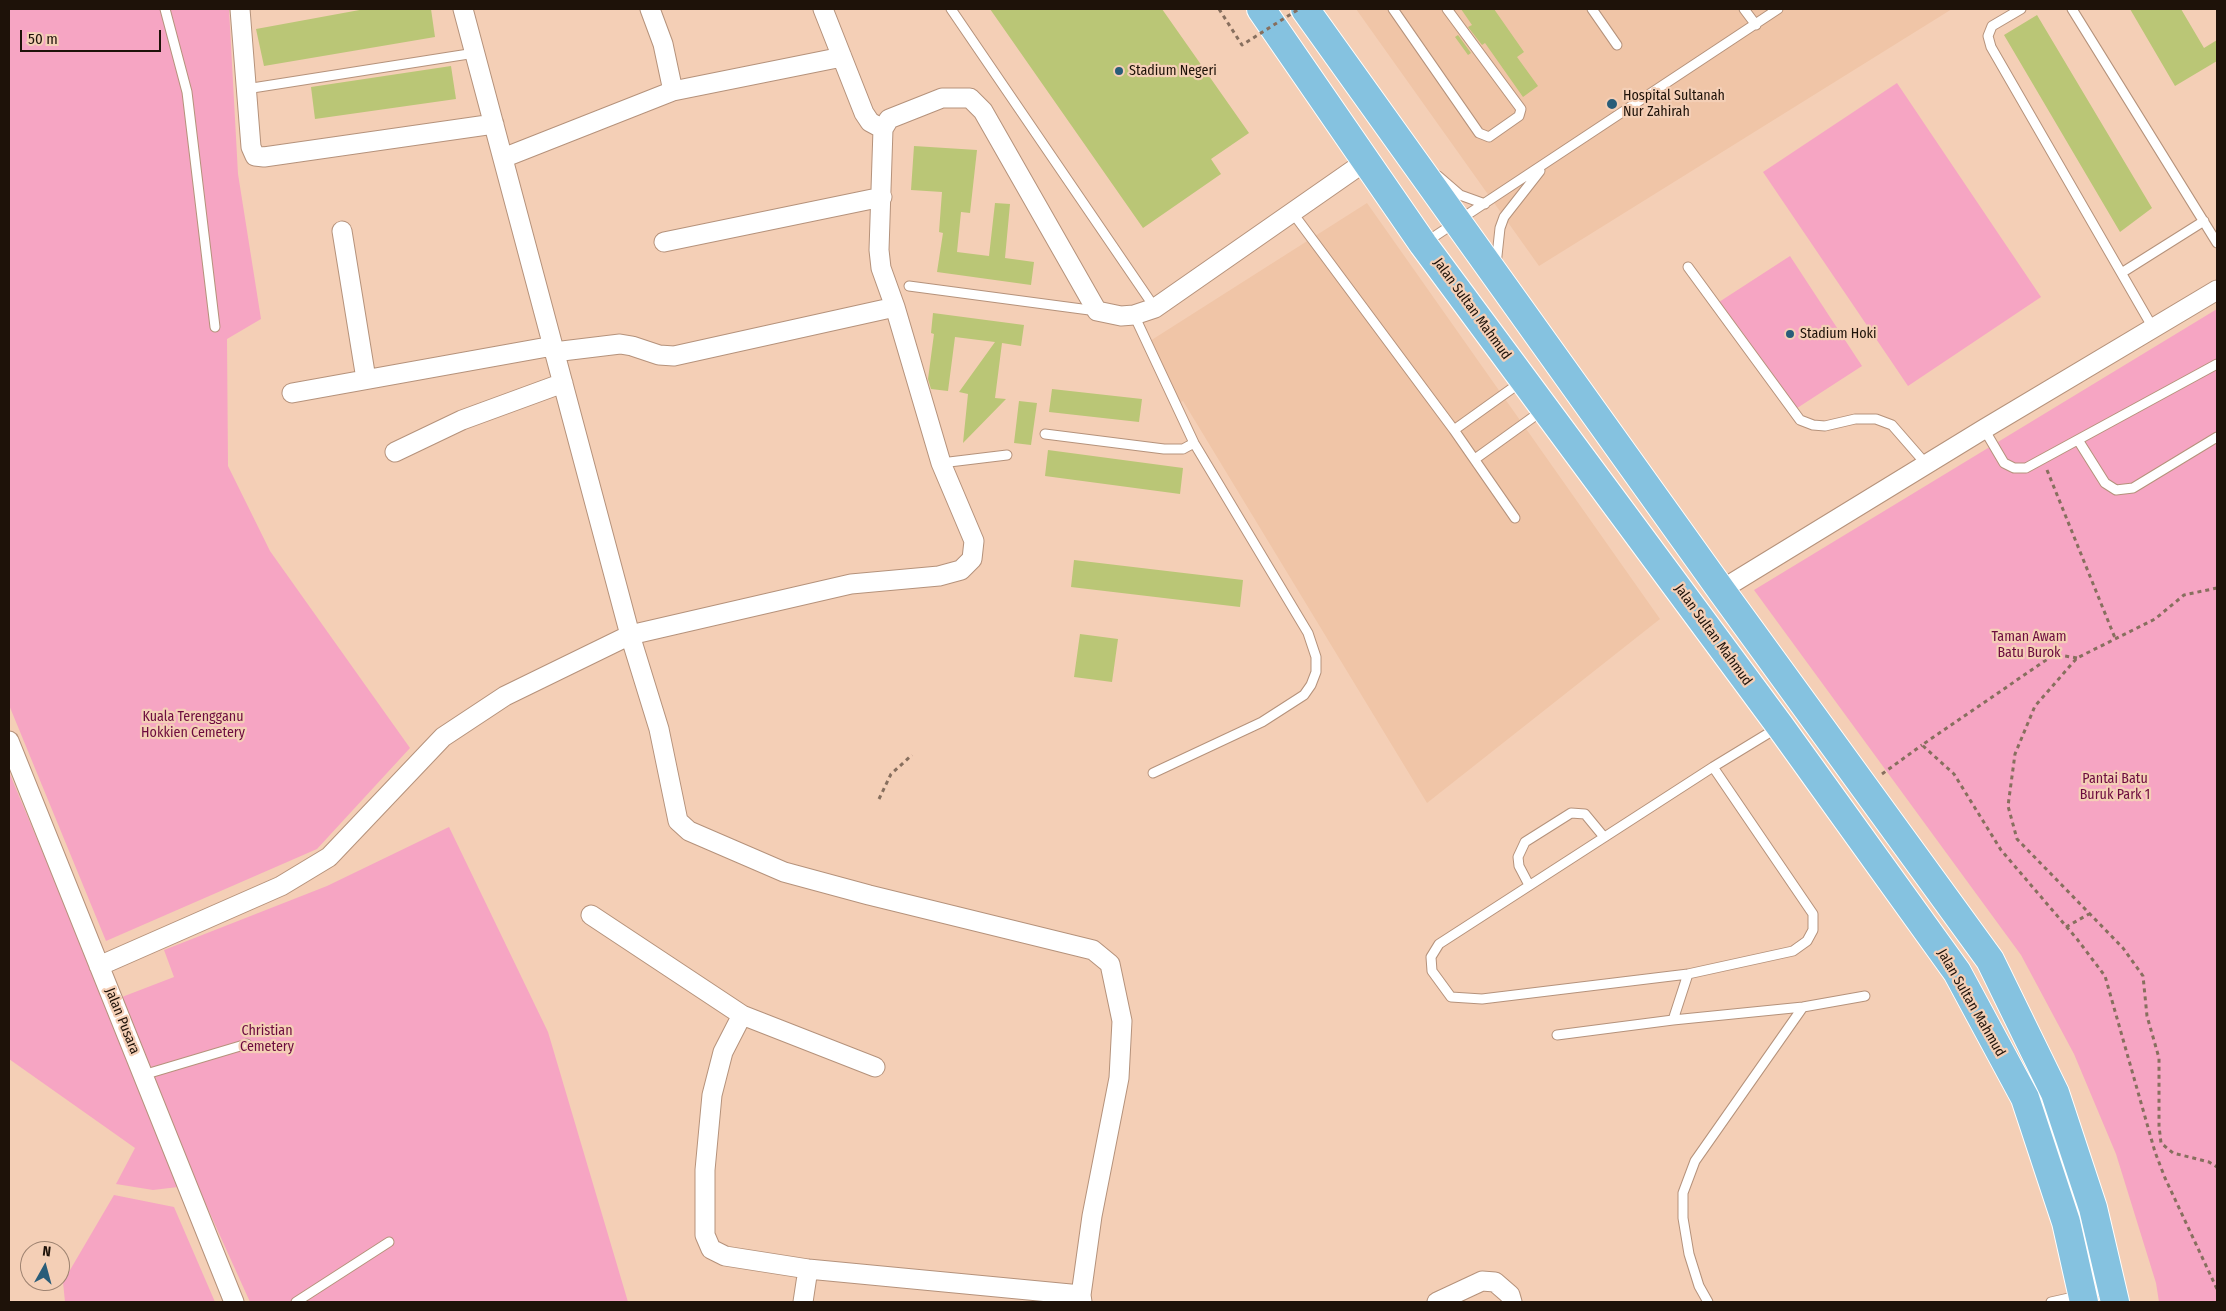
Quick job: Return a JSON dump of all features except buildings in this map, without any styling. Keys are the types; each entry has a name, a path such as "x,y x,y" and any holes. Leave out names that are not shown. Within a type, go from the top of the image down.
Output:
{"main road":[{"name":"Jalan Sultan Mahmud","path":"1261,9 1423,244 1780,726 1957,972 2021,1090 2047,1159 2066,1222 2083,1298"},
{"path":"1305,9 1494,275 1990,960 2055,1093 2075,1150 2114,1295"}],"street":[{"path":"240,9 251,147 255,156 264,157 494,124"},
{"path":"463,9 630,636 659,729 678,821 689,831 784,872 869,896 1093,950 1110,964 1122,1021 1119,1078 1092,1216 1082,1299 808,1269 725,1256 711,1249 705,1235 705,1170 712,1095 723,1052 742,1015"},
{"path":"650,9 663,44 674,91"},
{"path":"823,9 864,113 870,122 884,130"},
{"path":"503,158 674,91 842,57"},
{"path":"99,966 281,886 329,857 443,737 505,696 630,636 851,584 939,576 960,570 972,559 974,541 941,462 895,307 881,268 878,250 884,130 890,120 942,98 970,98 983,111 1097,311 1121,316 1134,315 1155,308 1366,161"},
{"path":"664,242 882,197"},
{"path":"342,231 366,379"},
{"path":"1721,590 1926,464 2217,290"},
{"path":"292,393 366,379 553,349 620,344 659,355 674,356 895,307"},
{"path":"396,452 462,420 563,383"},
{"name":"Jalan Pusara","path":"9,741 234,1302"},
{"path":"591,915 742,1015 876,1066"},
{"path":"803,1302 808,1269"},
{"path":"1437,1302 1482,1281 1495,1282 1510,1295 1512,1302"}],"lane":[{"path":"165,9 187,92 215,327"},
{"path":"951,9 1155,308"},
{"path":"1393,9 1479,133 1489,137 1518,116 1521,109 1447,9"},
{"path":"1592,9 1617,45"},
{"path":"1744,9 1756,25"},
{"path":"1423,244 1778,9"},
{"path":"2021,9 1992,26 1988,36 1991,47 2123,272 2153,328"},
{"path":"2072,9 2217,243"},
{"path":"246,90 475,53"},
{"path":"1402,145 1460,195 1485,204"},
{"path":"1494,275 1500,228 1504,217 1545,165"},
{"path":"1292,212 1454,430 1515,518"},
{"path":"2123,272 2204,222"},
{"path":"1688,267 1800,420 1813,425 1825,426 1855,419 1876,419 1892,426 1926,464"},
{"path":"909,286 1097,311"},
{"path":"1134,315 1194,443 1308,633 1316,657 1316,672 1311,685 1304,695 1262,722 1154,773"},
{"path":"1984,429 2004,463 2014,468 2026,468 2217,364"},
{"path":"1454,430 1524,380"},
{"path":"1475,459 1545,408"},
{"path":"1045,434 1164,449 1183,449 1194,443"},
{"path":"2078,440 2105,483 2116,490 2133,488 2217,437"},
{"path":"941,462 1007,455"},
{"path":"1713,766 1813,914 1813,930 1807,941 1793,951 1688,974 1482,999 1451,997 1432,971 1431,957 1439,944 1713,766 1780,726"},
{"path":"1529,884 1519,866 1518,857 1525,842 1571,813 1585,814 1604,836"},
{"path":"1673,1020 1688,974"},
{"path":"1557,1035 1673,1020 1803,1007 1865,996"},
{"path":"1708,1302 1699,1286 1689,1254 1683,1218 1683,1193 1695,1161 1803,1007"},
{"path":"143,1075 247,1044"},
{"path":"296,1302 389,1242"},
{"path":"2051,1302 2114,1295"}],"path":[{"path":"1219,9 1242,45 1299,9"},
{"path":"2043,460 2115,638"},
{"path":"2217,588 2184,595 2155,619 2076,658 2035,706 2015,754 2008,806 2016,839 2123,948 2143,976 2146,1016 2160,1058 2159,1126 2161,1143 2173,1153 2209,1162 2217,1167"},
{"path":"1863,786 2052,656 2059,654 2076,658"},
{"path":"1922,746 1954,774 2001,850 2066,927 2104,976 2165,1178 2217,1289"},
{"path":"879,799 891,774 912,755"},
{"path":"2066,927 2089,914"}],"shaded area":[{"name":"Hospital Sultanah Nur Zahirah","path":"1356,9 1952,9 1539,266"},
{"path":"1367,203 1660,619 1427,803 1183,401 1178,403 1150,341"}],"green space":[{"name":"Kuala Terengganu Hokkien Cemetery","path":"9,9 229,9 238,174 261,319 227,339 228,466 270,551 410,748 317,849 106,941 9,705"},
{"path":"1897,83 2041,297 1908,386 1763,172"},
{"name":"Stadium Hoki","path":"1790,256 1862,366 1791,412 1719,302"},
{"name":"Taman Awam Batu Burok","path":"2217,309 2217,1302 2159,1302 2156,1283 2116,1154 2074,1054 2021,955 1754,590"},
{"path":"9,772 110,1013 178,1187 153,1190 116,1184 135,1148 9,1059"},
{"name":"Christian Cemetery","path":"449,827 548,1032 628,1302 250,1302 198,1187 122,997 174,977 164,950 327,886"},
{"path":"114,1195 174,1207 215,1302 65,1302 64,1291 70,1291 70,1270"}],"place":[{"name":"Stadium Negeri","path":"1119,71"},
{"name":"Hospital Sultanah Nur Zahirah","path":"1612,104"},
{"name":"Stadium Hoki","path":"1790,334"}],"park label":[{"name":"Pantai Batu Buruk Park 1","path":"2115,788"}]}
